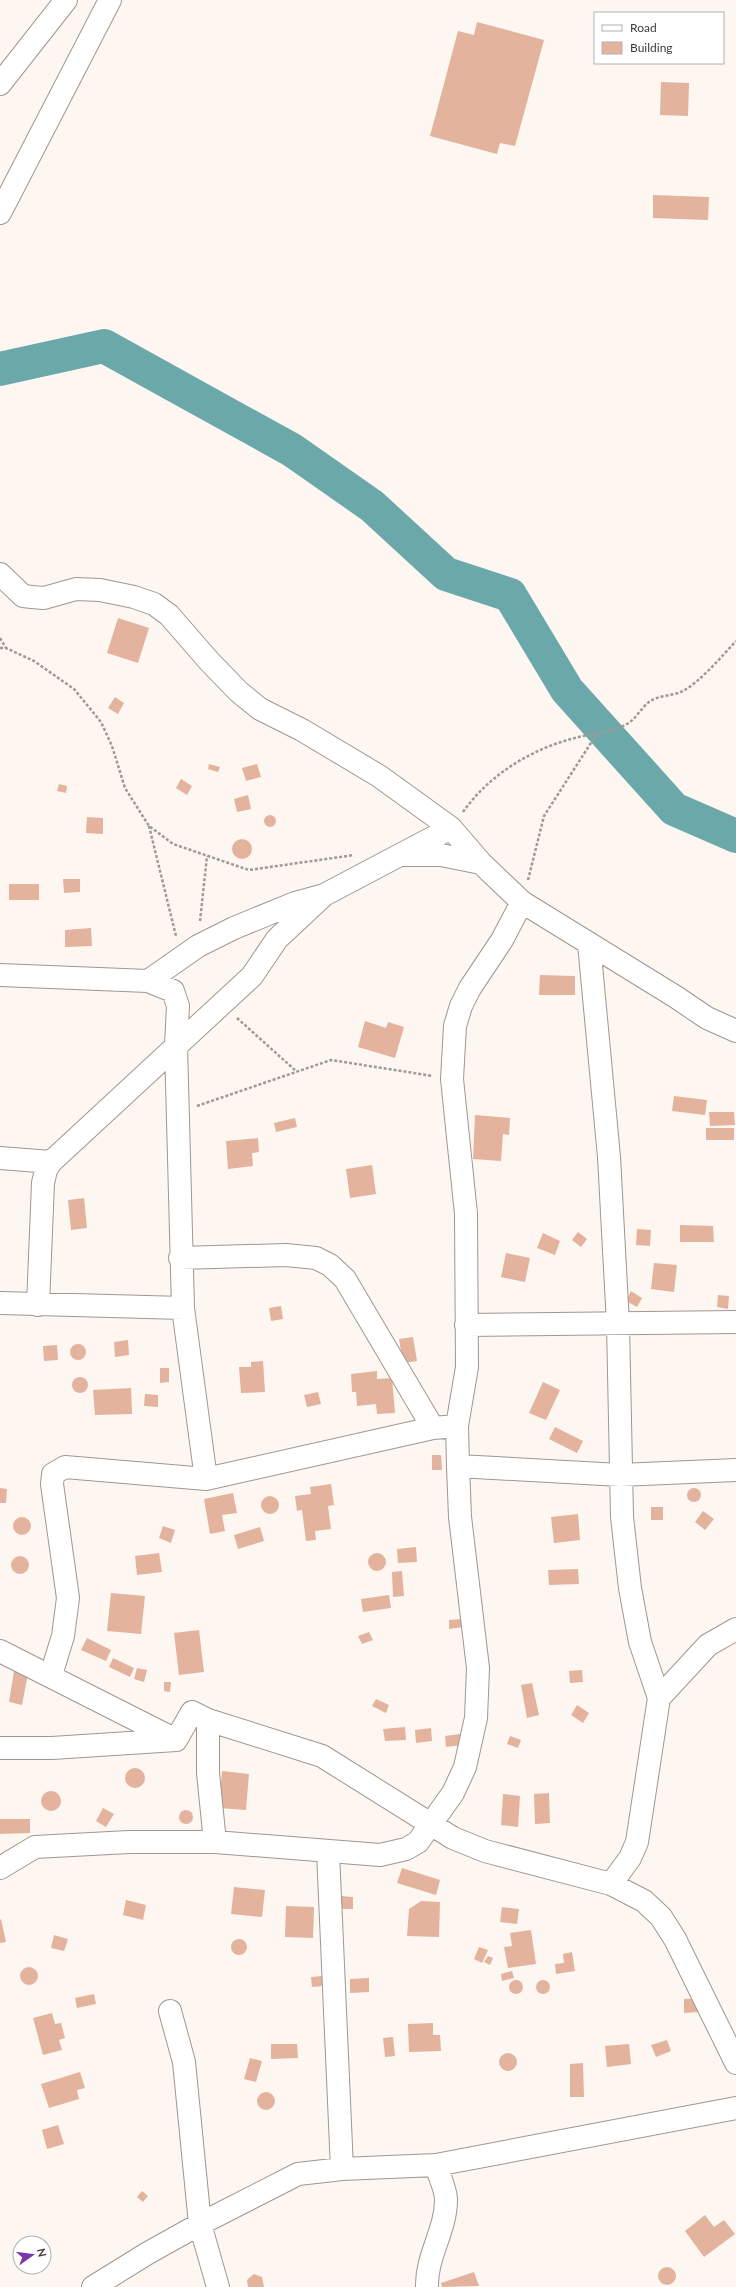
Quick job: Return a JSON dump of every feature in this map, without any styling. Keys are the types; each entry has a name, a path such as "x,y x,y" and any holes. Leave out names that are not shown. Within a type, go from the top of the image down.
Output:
{"street":[{"path":"0,84 66,0"},
{"path":"0,214 110,0"},
{"path":"0,574 23,596 32,598 44,598 76,589 100,590 134,597 154,604 169,615 209,661 239,692 260,709 329,745 378,776 451,828 481,863 522,902 676,997 707,1018 736,1031"},
{"path":"148,981 190,951 234,928 275,911 324,895 451,828"},
{"path":"400,856 441,855 481,863"},
{"path":"38,1305 43,1183 46,1170 51,1162 252,976 277,939 324,895"},
{"path":"0,1868 35,1847 129,1842 215,1842 380,1855 406,1849 418,1842 453,1793 465,1767 476,1718 478,1668 460,1517 458,1466 457,1426 466,1367 466,1214 452,1079 455,1026 461,1006 470,988 502,940 522,902"},
{"path":"589,944 609,1156 618,1324 622,1517 630,1588 640,1642 660,1698 637,1842 630,1858 611,1884"},
{"path":"0,975 148,981 172,991 178,1006 176,1045 180,1258 183,1308 206,1479"},
{"path":"0,1158 51,1162"},
{"path":"180,1258 286,1255 316,1258 330,1265 345,1279 433,1428"},
{"path":"0,1303 183,1308"},
{"path":"466,1325 736,1322"},
{"path":"50,1675 63,1636 68,1598 52,1484 53,1474 66,1467 206,1479 433,1428 457,1426"},
{"path":"458,1466 620,1475 736,1470"},
{"path":"660,1698 708,1645 736,1629"},
{"path":"0,1651 176,1740"},
{"path":"176,1740 192,1712 208,1720 322,1756 371,1784 453,1838 485,1851 611,1884 644,1901 661,1917 675,1939 736,2063"},
{"path":"208,1720 208,1773 215,1842"},
{"path":"0,1748 52,1748 176,1740"},
{"path":"328,1852 342,2169"},
{"path":"170,2011 184,2062 200,2224 218,2287"},
{"path":"94,2287 148,2253 200,2224 298,2174 342,2169 436,2165 736,2108"},
{"path":"427,2287 430,2257 444,2222 446,2199 436,2165"}],"path":[{"path":"0,638 6,648"},
{"path":"451,828 472,799 508,767 552,745 576,737 596,735 628,723 650,702 683,690 716,663 736,641"},
{"path":"0,648 6,648 34,661 74,689 101,722 112,746 126,788 149,826 190,951"},
{"path":"522,902 544,816 596,735"},
{"path":"149,826 173,844 249,870 356,855"},
{"path":"190,951 208,856"},
{"path":"218,1008 236,1017 296,1071"},
{"path":"178,1113 331,1060 452,1079"}],"building":[{"path":"477,22 544,40 515,146 500,143 497,154 430,136 458,31 474,35"},
{"path":"661,82 689,83 688,116 660,115"},
{"path":"653,195 709,197 708,220 653,218"},
{"path":"118,618 149,628 138,663 107,653"},
{"path":"115,697 124,703 118,714 108,708"},
{"path":"209,764 220,767 218,772 208,769"},
{"path":"257,764 261,777 246,781 242,768"},
{"path":"181,779 192,786 187,795 176,788"},
{"path":"59,784 67,786 66,793 57,791"},
{"path":"248,795 251,809 237,812 234,799"},
{"path":"272,815 275,816 275,826 268,827 265,826 264,819 265,816"},
{"path":"87,817 103,818 103,834 86,833"},
{"path":"242,839 249,842 252,849 249,856 242,859 235,856 232,849 235,842"},
{"path":"63,879 80,879 80,892 64,893"},
{"path":"9,884 39,884 39,900 9,900"},
{"path":"91,928 92,946 65,947 65,930"},
{"path":"540,975 575,976 575,995 539,995"},
{"path":"365,1021 386,1028 388,1022 404,1027 395,1058 358,1047"},
{"path":"674,1096 707,1100 705,1115 672,1111"},
{"path":"709,1112 734,1112 735,1125 710,1126"},
{"path":"475,1115 510,1118 509,1135 503,1134 501,1161 473,1159"},
{"path":"295,1118 297,1127 276,1132 274,1123"},
{"path":"706,1128 734,1128 734,1140 706,1140"},
{"path":"258,1138 259,1152 252,1153 253,1166 228,1169 226,1141"},
{"path":"372,1165 376,1194 350,1198 346,1169"},
{"path":"84,1198 87,1228 71,1230 68,1200"},
{"path":"680,1225 713,1226 714,1242 680,1242"},
{"path":"637,1229 651,1230 650,1246 636,1245"},
{"path":"578,1232 587,1239 581,1247 572,1240"},
{"path":"543,1233 560,1241 555,1255 537,1248"},
{"path":"506,1253 530,1258 525,1282 501,1277"},
{"path":"654,1263 677,1265 674,1292 651,1289"},
{"path":"631,1291 642,1298 637,1307 626,1301"},
{"path":"718,1295 729,1296 728,1309 717,1307"},
{"path":"281,1306 283,1319 271,1321 269,1308"},
{"path":"413,1337 417,1361 403,1363 399,1339"},
{"path":"128,1340 129,1355 115,1357 114,1342"},
{"path":"75,1344 81,1344 86,1349 84,1358 81,1360 75,1360 70,1355 70,1349"},
{"path":"57,1345 58,1360 44,1361 43,1346"},
{"path":"263,1361 265,1392 241,1393 239,1367 251,1367 251,1362"},
{"path":"160,1368 169,1368 169,1382 160,1383"},
{"path":"377,1371 377,1379 392,1378 395,1413 377,1414 376,1404 357,1406 356,1392 352,1392 351,1374"},
{"path":"77,1377 83,1377 88,1382 86,1391 83,1393 77,1393 72,1388 72,1382"},
{"path":"543,1382 560,1390 546,1420 529,1413"},
{"path":"131,1388 132,1414 95,1415 93,1390"},
{"path":"318,1392 321,1404 307,1407 304,1395"},
{"path":"145,1394 158,1395 158,1407 144,1406"},
{"path":"555,1427 583,1441 577,1453 549,1439"},
{"path":"432,1455 441,1455 442,1470 432,1470"},
{"path":"331,1484 334,1505 328,1506 331,1529 315,1531 316,1540 306,1541 302,1510 297,1511 295,1496 311,1494 310,1487"},
{"path":"0,1488 7,1489 6,1503 0,1503"},
{"path":"691,1488 697,1488 701,1492 701,1498 697,1502 691,1502 687,1498 687,1492"},
{"path":"233,1493 237,1513 222,1515 225,1531 210,1534 204,1499"},
{"path":"270,1496 276,1499 279,1505 276,1511 270,1514 264,1511 261,1505 264,1499"},
{"path":"651,1507 663,1507 663,1520 651,1520"},
{"path":"703,1511 714,1519 705,1530 695,1522"},
{"path":"578,1514 580,1540 554,1543 551,1517"},
{"path":"18,1517 26,1517 31,1522 29,1533 26,1535 18,1535 13,1530 13,1522"},
{"path":"163,1526 175,1530 171,1543 159,1538"},
{"path":"260,1527 264,1541 238,1549 234,1535"},
{"path":"416,1547 417,1562 398,1563 397,1549"},
{"path":"159,1553 162,1572 137,1575 135,1556"},
{"path":"377,1553 383,1556 386,1562 383,1568 377,1571 371,1568 368,1562 371,1556"},
{"path":"16,1556 24,1556 29,1561 27,1572 24,1574 16,1574 11,1569 11,1561"},
{"path":"578,1569 579,1584 549,1585 548,1570"},
{"path":"402,1571 404,1596 393,1597 392,1572"},
{"path":"111,1593 145,1596 141,1634 107,1631"},
{"path":"389,1595 391,1608 363,1612 361,1599"},
{"path":"462,1619 463,1627 449,1629 449,1620"},
{"path":"199,1630 204,1672 179,1675 174,1633"},
{"path":"369,1632 373,1640 362,1644 358,1636"},
{"path":"87,1638 111,1650 106,1661 81,1650"},
{"path":"113,1658 134,1668 130,1677 109,1667"},
{"path":"137,1668 147,1670 144,1682 134,1679"},
{"path":"582,1670 583,1682 570,1683 569,1671"},
{"path":"14,1671 28,1673 22,1705 9,1702"},
{"path":"164,1682 171,1682 170,1692 164,1691"},
{"path":"532,1683 539,1715 527,1718 521,1685"},
{"path":"376,1699 389,1705 386,1713 372,1706"},
{"path":"577,1705 589,1713 583,1723 571,1715"},
{"path":"405,1727 406,1740 385,1741 383,1729"},
{"path":"431,1728 432,1741 416,1743 415,1730"},
{"path":"460,1734 462,1745 446,1747 445,1736"},
{"path":"510,1736 521,1740 518,1748 507,1744"},
{"path":"135,1768 142,1771 145,1778 142,1785 135,1788 128,1785 125,1778 128,1771"},
{"path":"222,1771 249,1774 246,1810 219,1808"},
{"path":"51,1791 58,1794 61,1801 58,1808 51,1811 44,1808 41,1801 44,1794"},
{"path":"549,1793 550,1823 535,1824 534,1794"},
{"path":"503,1794 520,1796 518,1827 501,1825"},
{"path":"103,1808 114,1814 106,1827 96,1821"},
{"path":"186,1810 191,1812 193,1817 191,1822 186,1824 181,1822 179,1817 181,1812"},
{"path":"0,1819 30,1819 30,1833 0,1834"},
{"path":"402,1868 440,1880 436,1895 397,1883"},
{"path":"234,1887 265,1890 262,1917 231,1914"},
{"path":"341,1896 353,1897 353,1909 340,1909"},
{"path":"126,1900 146,1905 143,1920 123,1915"},
{"path":"421,1901 440,1902 439,1937 407,1936 409,1909"},
{"path":"286,1906 314,1907 313,1938 285,1937"},
{"path":"502,1907 519,1909 517,1924 500,1922"},
{"path":"1,1919 6,1942 0,1943 0,1920"},
{"path":"531,1930 536,1964 508,1968 504,1947 512,1946 510,1933"},
{"path":"54,1935 68,1939 64,1951 51,1948"},
{"path":"239,1939 246,1944 247,1947 242,1954 239,1955 232,1950 231,1947 236,1940"},
{"path":"479,1947 488,1950 482,1963 474,1959"},
{"path":"572,1952 575,1971 556,1974 555,1964 564,1963 563,1954"},
{"path":"488,1956 493,1958 490,1965 484,1962"},
{"path":"29,1967 35,1970 38,1976 35,1982 29,1985 23,1982 20,1976 23,1970"},
{"path":"512,1971 514,1978 502,1981 501,1974"},
{"path":"322,1976 323,1986 312,1987 311,1977"},
{"path":"369,1978 369,1992 350,1993 350,1979"},
{"path":"513,1980 519,1980 523,1984 523,1990 519,1994 513,1994 509,1990 509,1984"},
{"path":"540,1980 546,1980 550,1984 550,1990 546,1994 540,1994 536,1990 536,1984"},
{"path":"94,1994 96,2004 77,2008 75,1998"},
{"path":"698,1998 698,2012 684,2013 684,1999"},
{"path":"52,2013 55,2024 61,2023 65,2038 59,2040 62,2050 43,2055 33,2018"},
{"path":"433,2023 433,2035 440,2035 441,2051 409,2052 408,2024"},
{"path":"393,2037 395,2056 385,2057 383,2038"},
{"path":"667,2040 671,2051 656,2057 651,2045"},
{"path":"271,2044 297,2044 298,2058 271,2059"},
{"path":"629,2044 631,2064 607,2067 605,2046"},
{"path":"504,2053 512,2053 517,2058 515,2069 512,2071 504,2071 499,2066 499,2058"},
{"path":"250,2058 262,2061 256,2082 244,2079"},
{"path":"583,2063 584,2097 570,2097 570,2064"},
{"path":"80,2072 85,2088 77,2090 79,2099 49,2108 41,2084"},
{"path":"266,2092 272,2095 275,2101 272,2107 266,2110 260,2107 257,2101 260,2095"},
{"path":"58,2125 64,2144 47,2149 42,2130"},
{"path":"142,2191 148,2196 143,2202 137,2197"},
{"path":"705,2215 714,2227 724,2220 735,2234 704,2257 685,2231"},
{"path":"663,2267 671,2267 676,2272 674,2283 671,2285 663,2285 658,2280 658,2272"},
{"path":"474,2272 479,2286 442,2287 441,2283"},
{"path":"254,2274 262,2277 264,2287 248,2287 247,2280"}],"waterway":[{"path":"0,369 104,346 292,450 372,506 446,574 510,595 567,690 674,809 736,836"}]}
